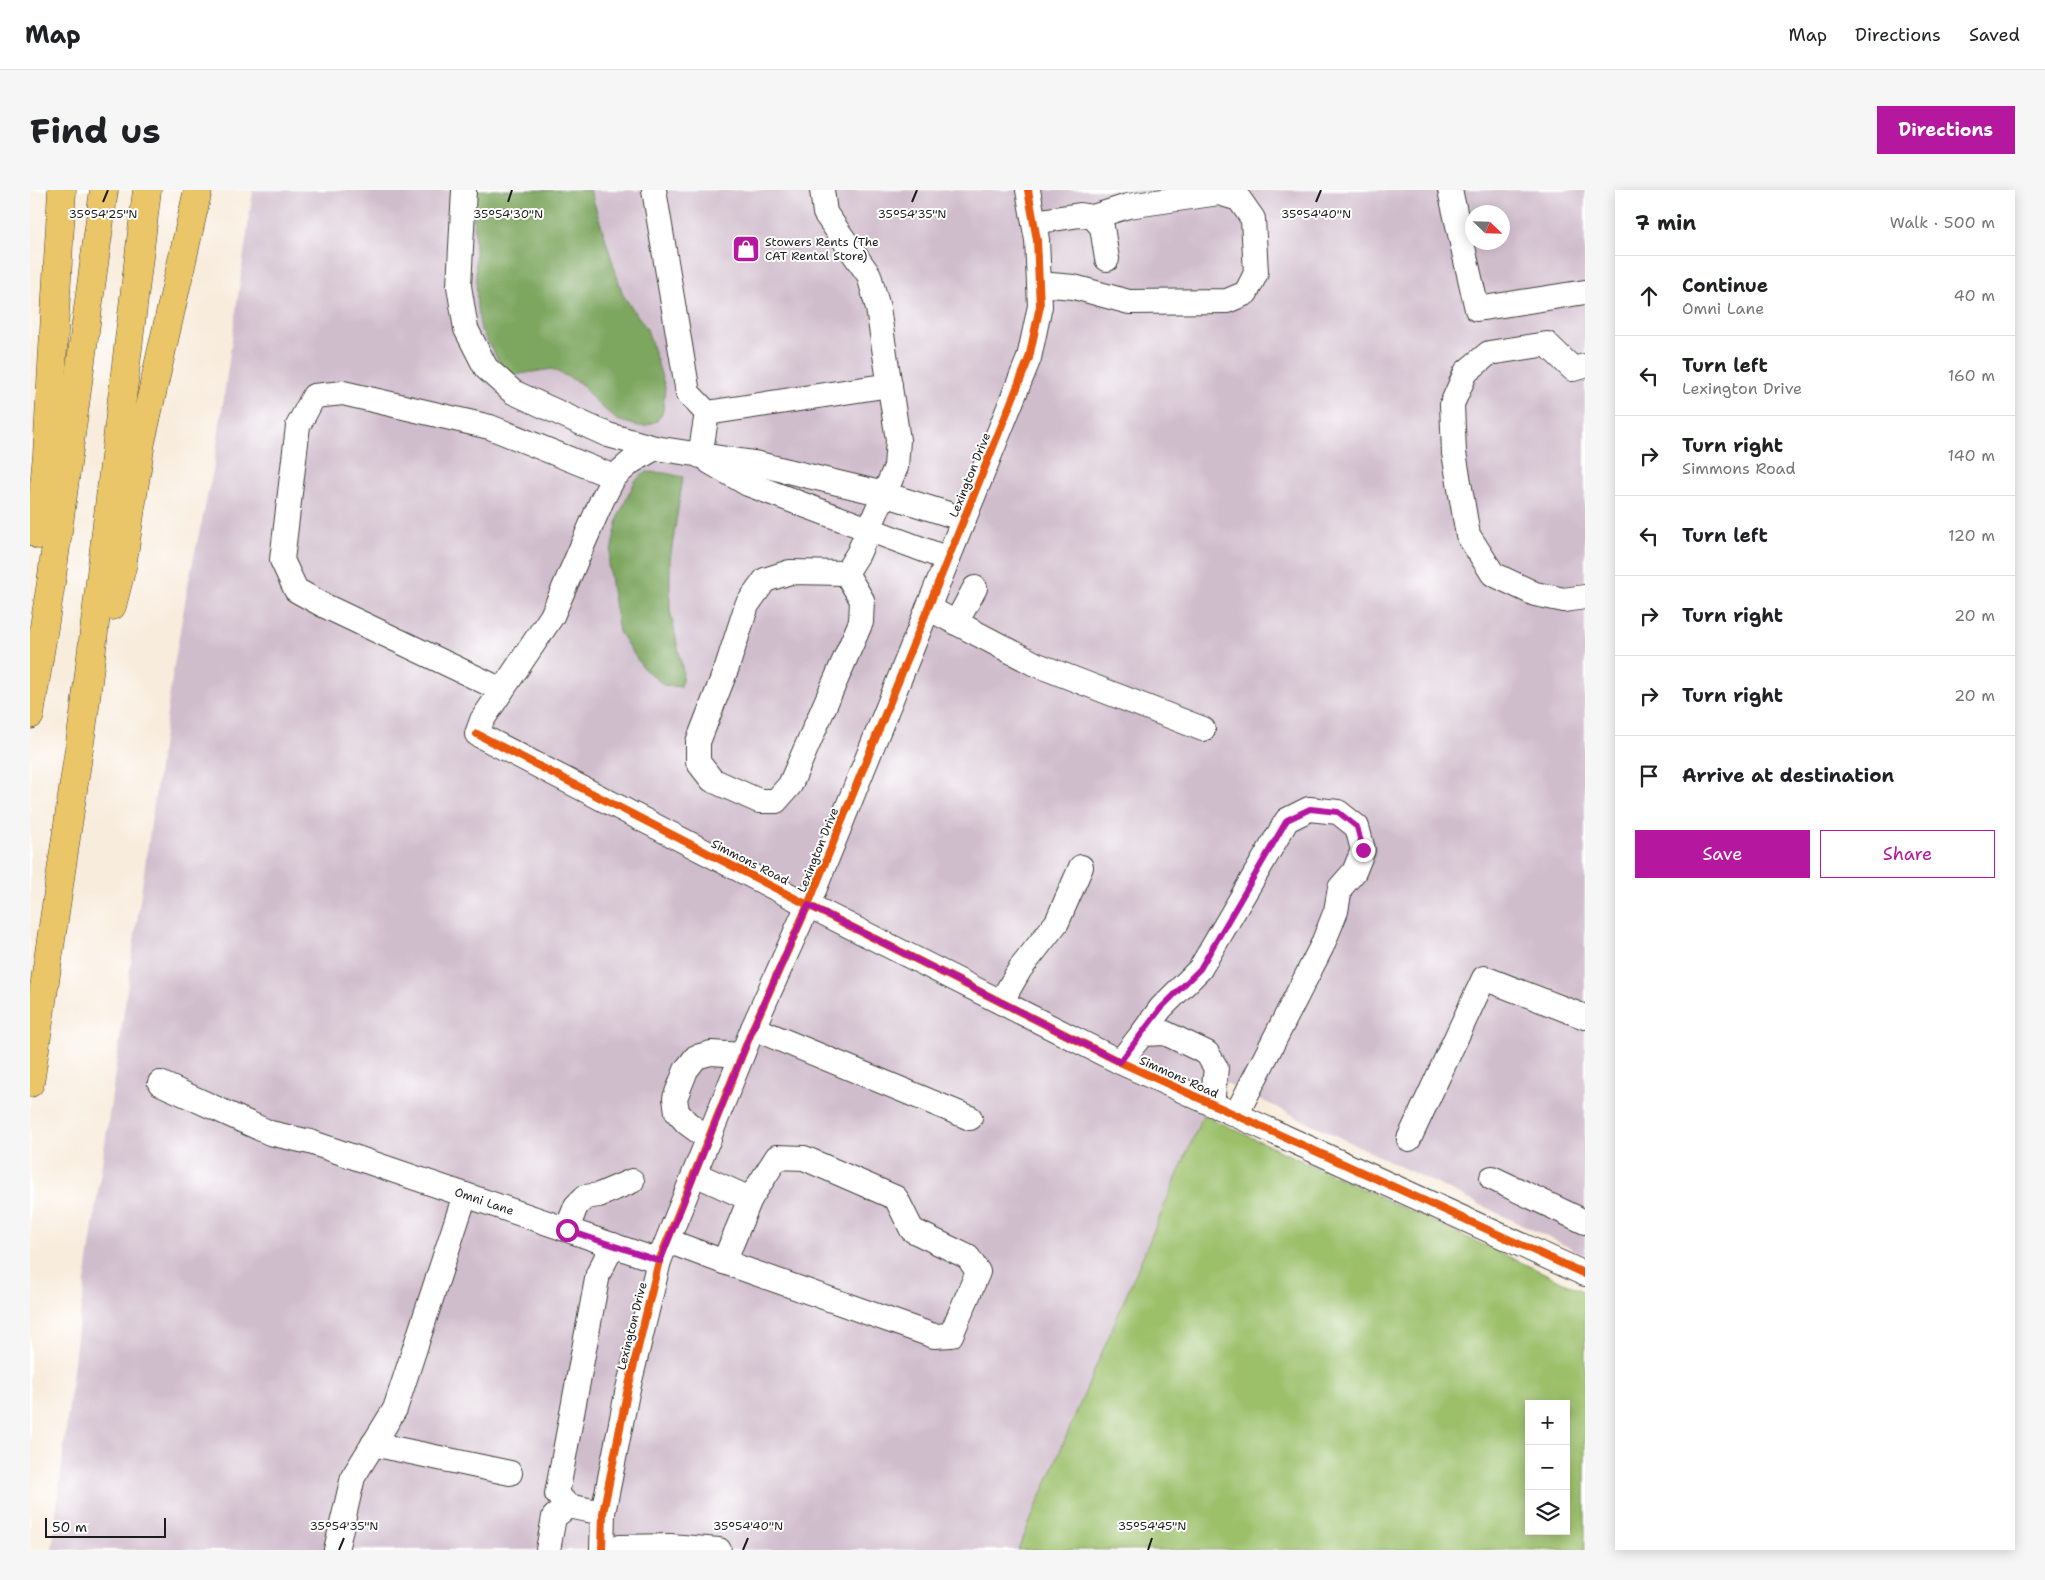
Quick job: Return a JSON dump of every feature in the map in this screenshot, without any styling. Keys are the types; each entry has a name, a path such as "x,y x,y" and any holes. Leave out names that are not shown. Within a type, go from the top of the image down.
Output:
{"highway":[{"path":"30,632 47,454 62,190"},
{"path":"30,715 51,583 104,190"},
{"path":"30,1083 84,715 147,190"},
{"path":"84,715 122,567 140,442 198,190"}],"street":[{"path":"464,190 460,286 466,329 486,368 512,392 608,435 655,448 754,463 884,494 964,519"},
{"path":"654,190 688,394 707,413"},
{"path":"822,190 825,213 869,275 878,308 898,440 896,467 858,554 846,573"},
{"name":"Lexington Drive","path":"612,1548 603,1513 627,1394 664,1251 753,1028 808,905 1029,358 1040,306 1037,240 1028,190"},
{"path":"1450,190 1477,309 1585,292"},
{"path":"1034,222 1080,215 1093,217 1128,206 1219,192 1239,199 1253,219 1256,273 1246,293 1226,301 1129,302 1074,287 1039,284"},
{"path":"1093,217 1102,227 1107,260"},
{"path":"1585,366 1573,369 1547,344 1489,352 1466,372 1452,404 1454,453 1468,535 1493,574 1535,594 1564,600 1585,597"},
{"path":"707,413 890,385"},
{"path":"614,477 490,427 343,393 314,396 298,426 282,560 296,590 325,606 502,690 552,616 602,500 614,477 630,462 655,448"},
{"path":"700,456 707,413"},
{"path":"700,456 748,484 948,559"},
{"path":"790,572 846,573 862,600 861,622 790,785 776,800 759,801 712,780 698,762 698,742 727,667 748,605 765,580 790,572"},
{"path":"956,623 975,588"},
{"path":"928,608 1035,664 1204,729"},
{"name":"Simmons Road","path":"502,690 482,720 477,734 808,905 1120,1062 1585,1274"},
{"path":"1120,1062 1161,1008 1200,969 1287,820 1310,809 1338,812 1357,827 1363,850 1354,872 1340,888 1336,911 1322,946 1236,1115"},
{"path":"1001,1002 1020,969 1057,922 1081,867"},
{"path":"1409,1138 1484,978 1585,1016"},
{"path":"753,1028 970,1118"},
{"path":"1142,1034 1165,1033 1207,1053 1216,1068 1212,1104"},
{"path":"709,1139 687,1123 677,1112 675,1098 686,1070 696,1057 711,1053 742,1056"},
{"name":"Omni Lane","path":"160,1083 270,1133 310,1142 613,1245 664,1251 724,1262 934,1336 951,1335 978,1272 968,1257 912,1230 896,1198 804,1158 777,1156 750,1199"},
{"path":"695,1174 750,1199 724,1262"},
{"path":"1492,1178 1585,1222"},
{"path":"567,1230 576,1206 586,1197 632,1181"},
{"path":"336,1550 353,1477 395,1409 465,1195"},
{"path":"603,1513 568,1506 557,1494 598,1274 613,1245"},
{"path":"373,1444 510,1473"},
{"path":"548,1550 554,1517 568,1506"},
{"path":"612,1548 670,1546 718,1550"}],"shaded area":[{"path":"253,190 1585,190 1585,1255 1220,1080 1203,1115 1018,1550 52,1550 76,1344 173,671 188,584 214,466"}],"green space":[{"path":"473,190 590,190 623,295 647,329 665,387 663,411 657,421 645,426 638,426 617,420 597,403 580,383 552,369 513,375 504,370 481,330 477,308"},
{"path":"646,472 665,473 683,477 670,560 670,610 683,672 681,687 664,685 643,668 619,632 608,565 619,515 635,481"},
{"path":"1203,1115 1585,1292 1585,1550 1018,1550"}],"cycle path":[{"path":"602,1550 603,1513 627,1393 659,1261 753,1028 808,905 1029,358 1040,306 1037,240 1028,190"},
{"path":"477,734 808,905 1120,1062 1585,1274"}],"place":[{"name":"Stowers Rents (The CAT Rental Store)","path":"746,249"}],"route":[{"path":"567,1230 660,1261 753,1028 808,905 1120,1062 1161,1008 1200,969 1287,820 1310,809 1338,812 1357,827 1363,850"}]}
